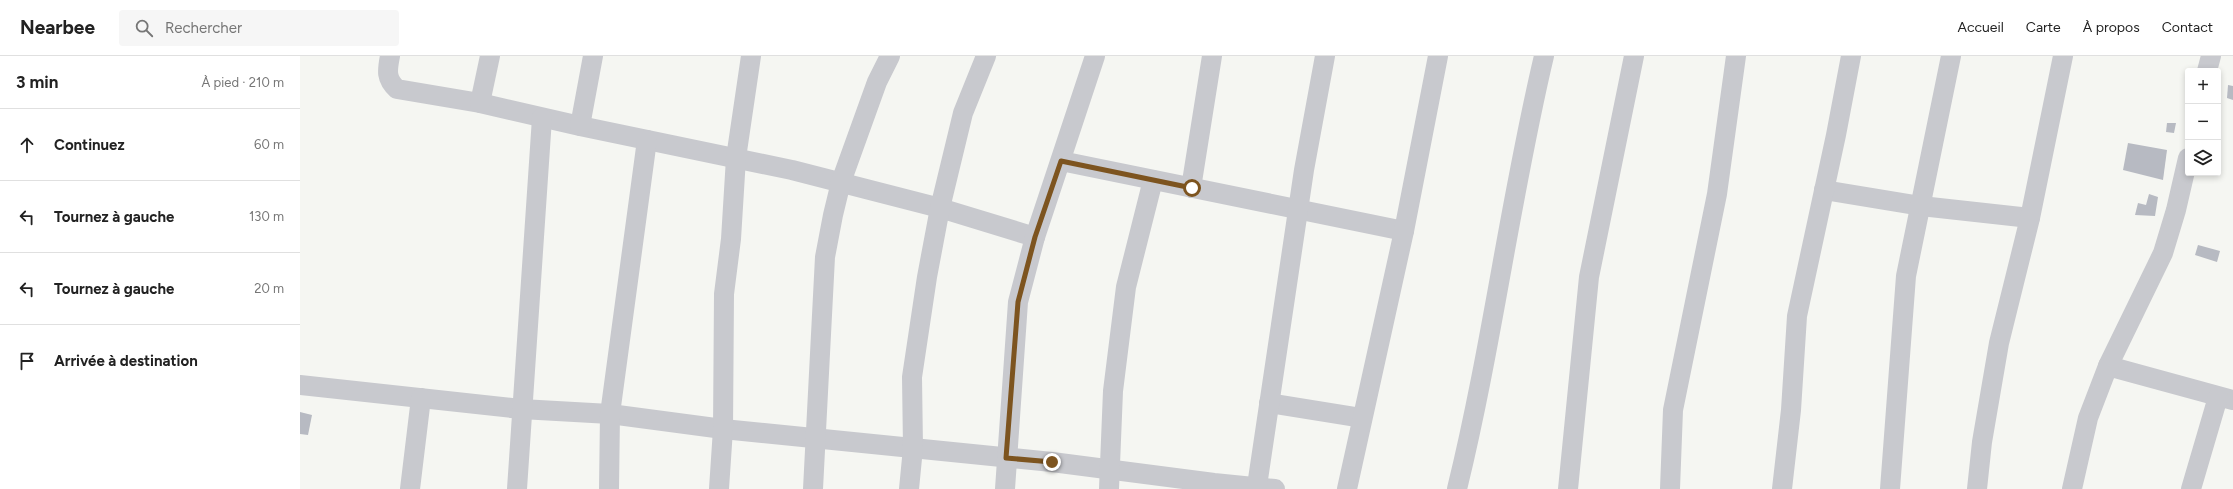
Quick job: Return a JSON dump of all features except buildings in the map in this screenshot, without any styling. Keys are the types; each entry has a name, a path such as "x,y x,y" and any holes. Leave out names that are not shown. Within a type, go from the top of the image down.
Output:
{"street":[{"path":"390,56 387,69 389,81 397,89 480,103 542,118 736,158 841,182 940,208 1035,237"},
{"path":"480,103 490,56"},
{"path":"580,126 593,56"},
{"path":"719,489 723,428 724,294 731,239 736,158 751,56"},
{"path":"813,489 817,438 825,257 841,182 877,82 890,56"},
{"path":"910,489 913,448 912,378 940,208 963,113 986,56"},
{"path":"1005,489 1018,302 1035,237 1095,56"},
{"path":"1192,188 1212,56"},
{"path":"300,385 521,409 610,414 723,428 1006,458 1109,479 1266,488 1269,403 1298,210 1325,56"},
{"path":"1347,489 1404,231 1438,56"},
{"path":"1457,489 1496,306 1526,133 1544,56"},
{"path":"1568,489 1589,277 1634,56"},
{"path":"1670,489 1673,410 1718,194 1736,56"},
{"path":"1782,489 1791,410 1797,316 1851,56"},
{"path":"1890,489 1906,276 1951,56"},
{"path":"1977,489 1982,442 1999,343 2030,218 2063,56"},
{"path":"2208,68 2211,56"},
{"path":"517,489 521,409 542,118"},
{"path":"609,489 610,414 646,140"},
{"path":"1061,161 1404,231"},
{"path":"2072,489 2088,418 2108,366 2163,253 2176,210 2185,171"},
{"path":"1109,479 1113,391 1126,287 1153,180"},
{"path":"1824,190 1921,206 2030,218"},
{"path":"2108,366 2226,399 2191,489"},
{"path":"410,489 421,398"},
{"path":"1269,403 1362,418"}],"route":[{"path":"1052,462 1006,458 1018,302 1035,237 1061,161 1192,188"}]}
